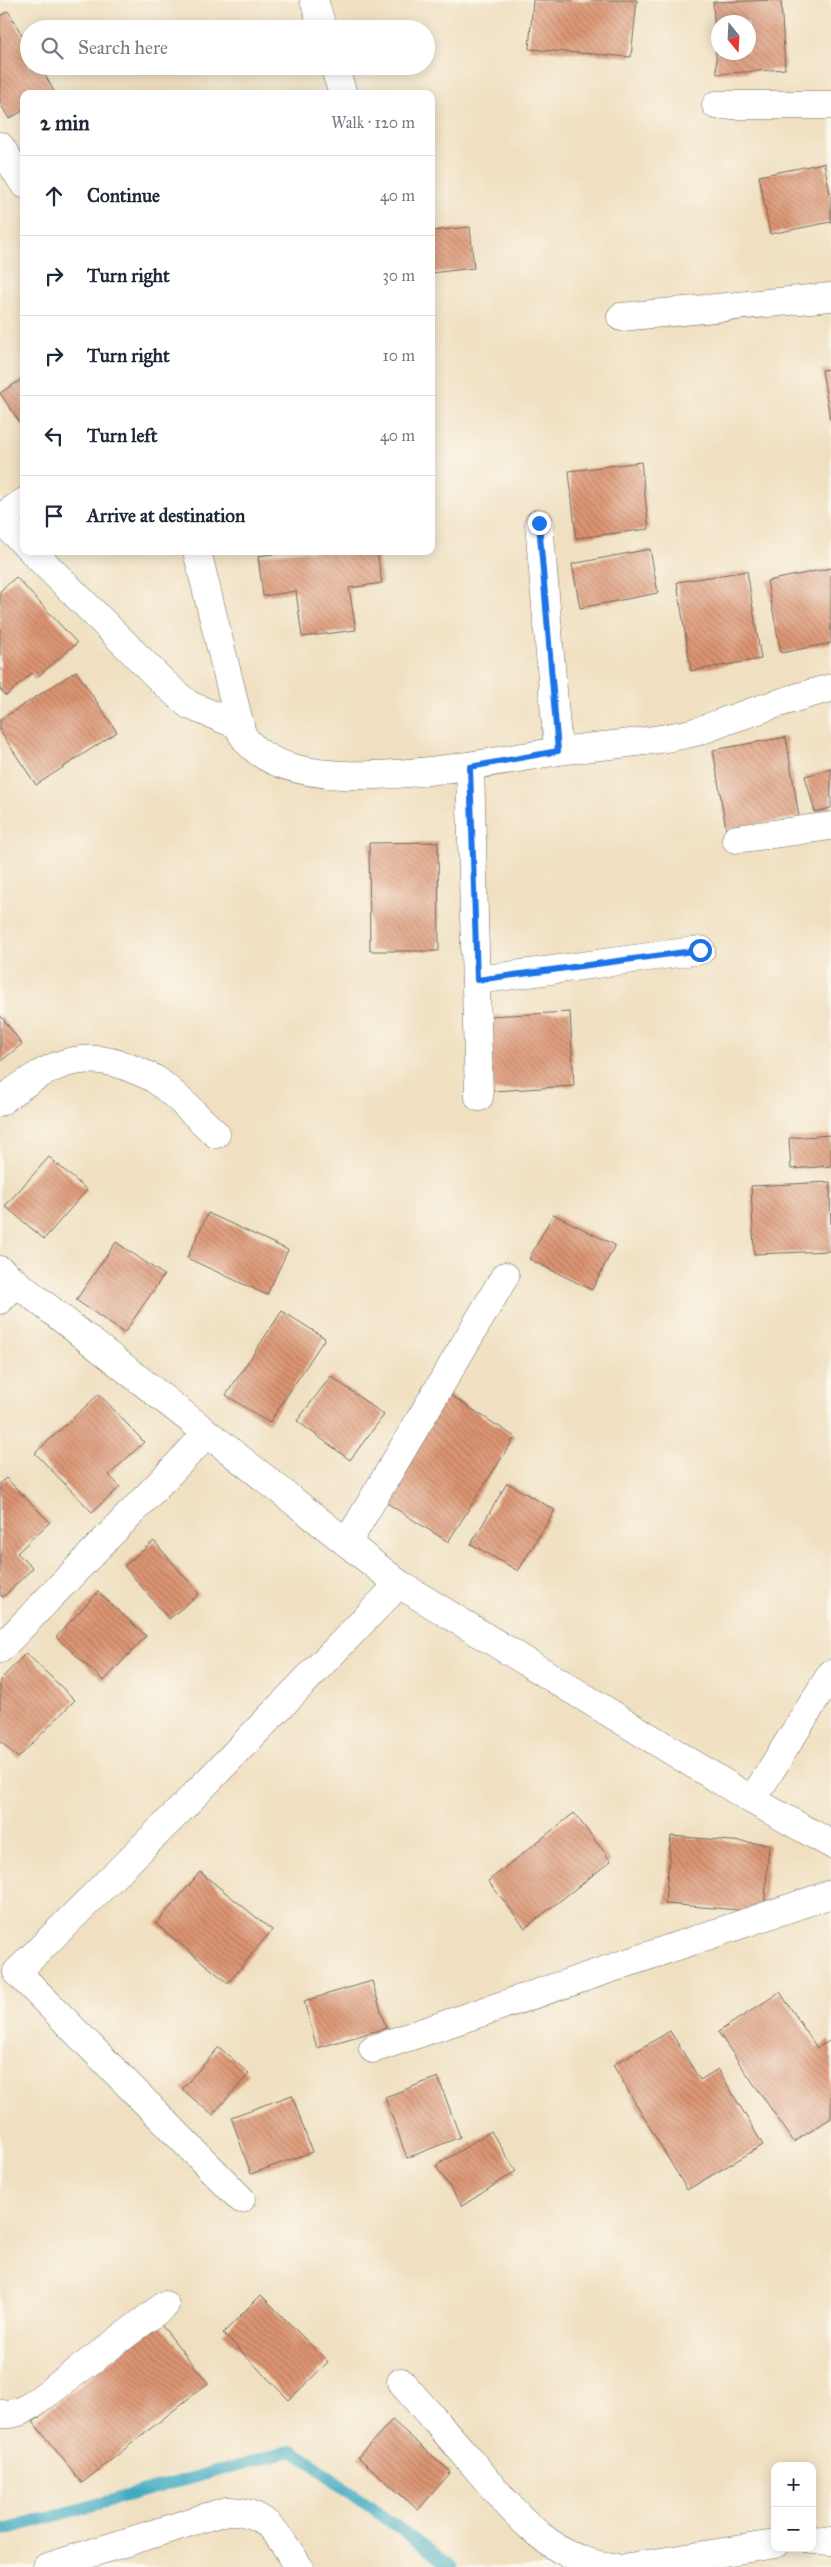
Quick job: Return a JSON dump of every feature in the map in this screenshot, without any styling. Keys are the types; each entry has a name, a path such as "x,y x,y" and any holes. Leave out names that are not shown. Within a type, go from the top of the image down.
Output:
{"street":[{"path":"314,0 320,20"},
{"path":"337,75 342,90"},
{"path":"716,105 831,105"},
{"path":"0,146 20,178"},
{"path":"621,318 831,297"},
{"path":"20,505 0,518 20,539"},
{"path":"539,523 558,751"},
{"path":"36,555 162,681 189,705 240,726"},
{"path":"198,555 240,726 249,745 254,750 285,766 351,777 470,767 558,751 691,733 774,704 831,688"},
{"path":"470,767 479,1096"},
{"path":"736,839 831,826"},
{"path":"477,980 700,950"},
{"path":"0,1102 25,1082 64,1062 92,1058 122,1064 155,1079 216,1134"},
{"path":"347,1543 505,1276"},
{"path":"5,1284 207,1434 399,1584 752,1800 831,1844"},
{"path":"0,1649 207,1434"},
{"path":"241,2200 17,1972 174,1817 399,1584"},
{"path":"752,1800 831,1674"},
{"path":"373,2049 831,1894"},
{"path":"0,2414 16,2413 32,2405 165,2305"},
{"path":"401,2382 526,2525 553,2545 582,2559 600,2566 614,2567"},
{"path":"47,2567 226,2511 247,2511 268,2524 300,2567"},
{"path":"816,2540 831,2541"},
{"path":"629,2567 771,2545"}],"building":[{"path":"533,0 637,0 631,57 529,49"},
{"path":"781,0 785,69 717,74 716,60 756,60 756,15 714,15 713,2"},
{"path":"8,11 20,32 20,75 45,75 53,90 20,90 20,112 9,119 0,103 0,16"},
{"path":"824,163 831,198 831,222 770,234 759,176"},
{"path":"470,227 474,268 435,273 435,231"},
{"path":"831,369 831,420 830,420 822,370"},
{"path":"20,380 20,423 0,393"},
{"path":"641,462 649,529 576,538 569,471"},
{"path":"650,549 658,593 580,608 572,564"},
{"path":"378,555 382,583 349,588 356,630 302,637 296,591 263,596 258,556"},
{"path":"831,568 831,643 781,653 767,581"},
{"path":"747,571 761,659 691,671 677,582"},
{"path":"16,577 77,643 36,678 32,673 6,696 0,689 0,591"},
{"path":"76,671 117,732 36,785 0,731 0,720"},
{"path":"786,737 799,817 726,829 713,750"},
{"path":"831,769 831,808 815,812 805,776"},
{"path":"438,842 439,951 370,951 369,843"},
{"path":"570,1012 574,1086 493,1091 489,1016"},
{"path":"0,1015 22,1044 0,1062"},
{"path":"831,1135 831,1166 791,1169 789,1138"},
{"path":"49,1157 87,1190 44,1239 5,1206"},
{"path":"830,1182 831,1251 754,1254 751,1186"},
{"path":"208,1213 288,1250 267,1295 187,1258"},
{"path":"553,1214 615,1245 592,1290 529,1259"},
{"path":"116,1242 164,1275 124,1333 76,1300"},
{"path":"282,1311 325,1338 269,1423 226,1395"},
{"path":"331,1376 384,1415 350,1460 297,1421"},
{"path":"447,1393 515,1437 448,1542 379,1498"},
{"path":"99,1394 144,1442 109,1475 120,1487 92,1512 35,1453"},
{"path":"6,1478 50,1522 17,1553 33,1568 3,1597 0,1595 0,1483"},
{"path":"507,1483 555,1510 518,1571 471,1544"},
{"path":"154,1541 199,1594 169,1619 124,1566"},
{"path":"98,1592 146,1636 104,1681 56,1637"},
{"path":"26,1653 75,1700 18,1758 0,1741 0,1680"},
{"path":"574,1813 611,1861 525,1928 488,1881"},
{"path":"671,1836 769,1844 764,1912 665,1904"},
{"path":"200,1872 272,1930 228,1983 156,1924"},
{"path":"372,1981 386,2028 317,2048 304,2001"},
{"path":"780,1992 817,2048 831,2040 831,2118 794,2142 718,2032"},
{"path":"670,2031 700,2080 718,2069 763,2145 687,2190 613,2065"},
{"path":"219,2047 249,2074 212,2115 182,2089"},
{"path":"438,2077 460,2137 407,2158 385,2097"},
{"path":"292,2095 312,2152 251,2174 231,2117"},
{"path":"491,2131 516,2171 462,2206 436,2166"},
{"path":"261,2295 328,2362 289,2400 223,2333"},
{"path":"159,2322 208,2383 82,2483 33,2422"},
{"path":"392,2420 451,2472 418,2510 358,2457"}],"waterway":[{"path":"0,2531 293,2450 451,2567"}],"route":[{"path":"539,523 558,751 470,767 477,980 700,950"}]}
